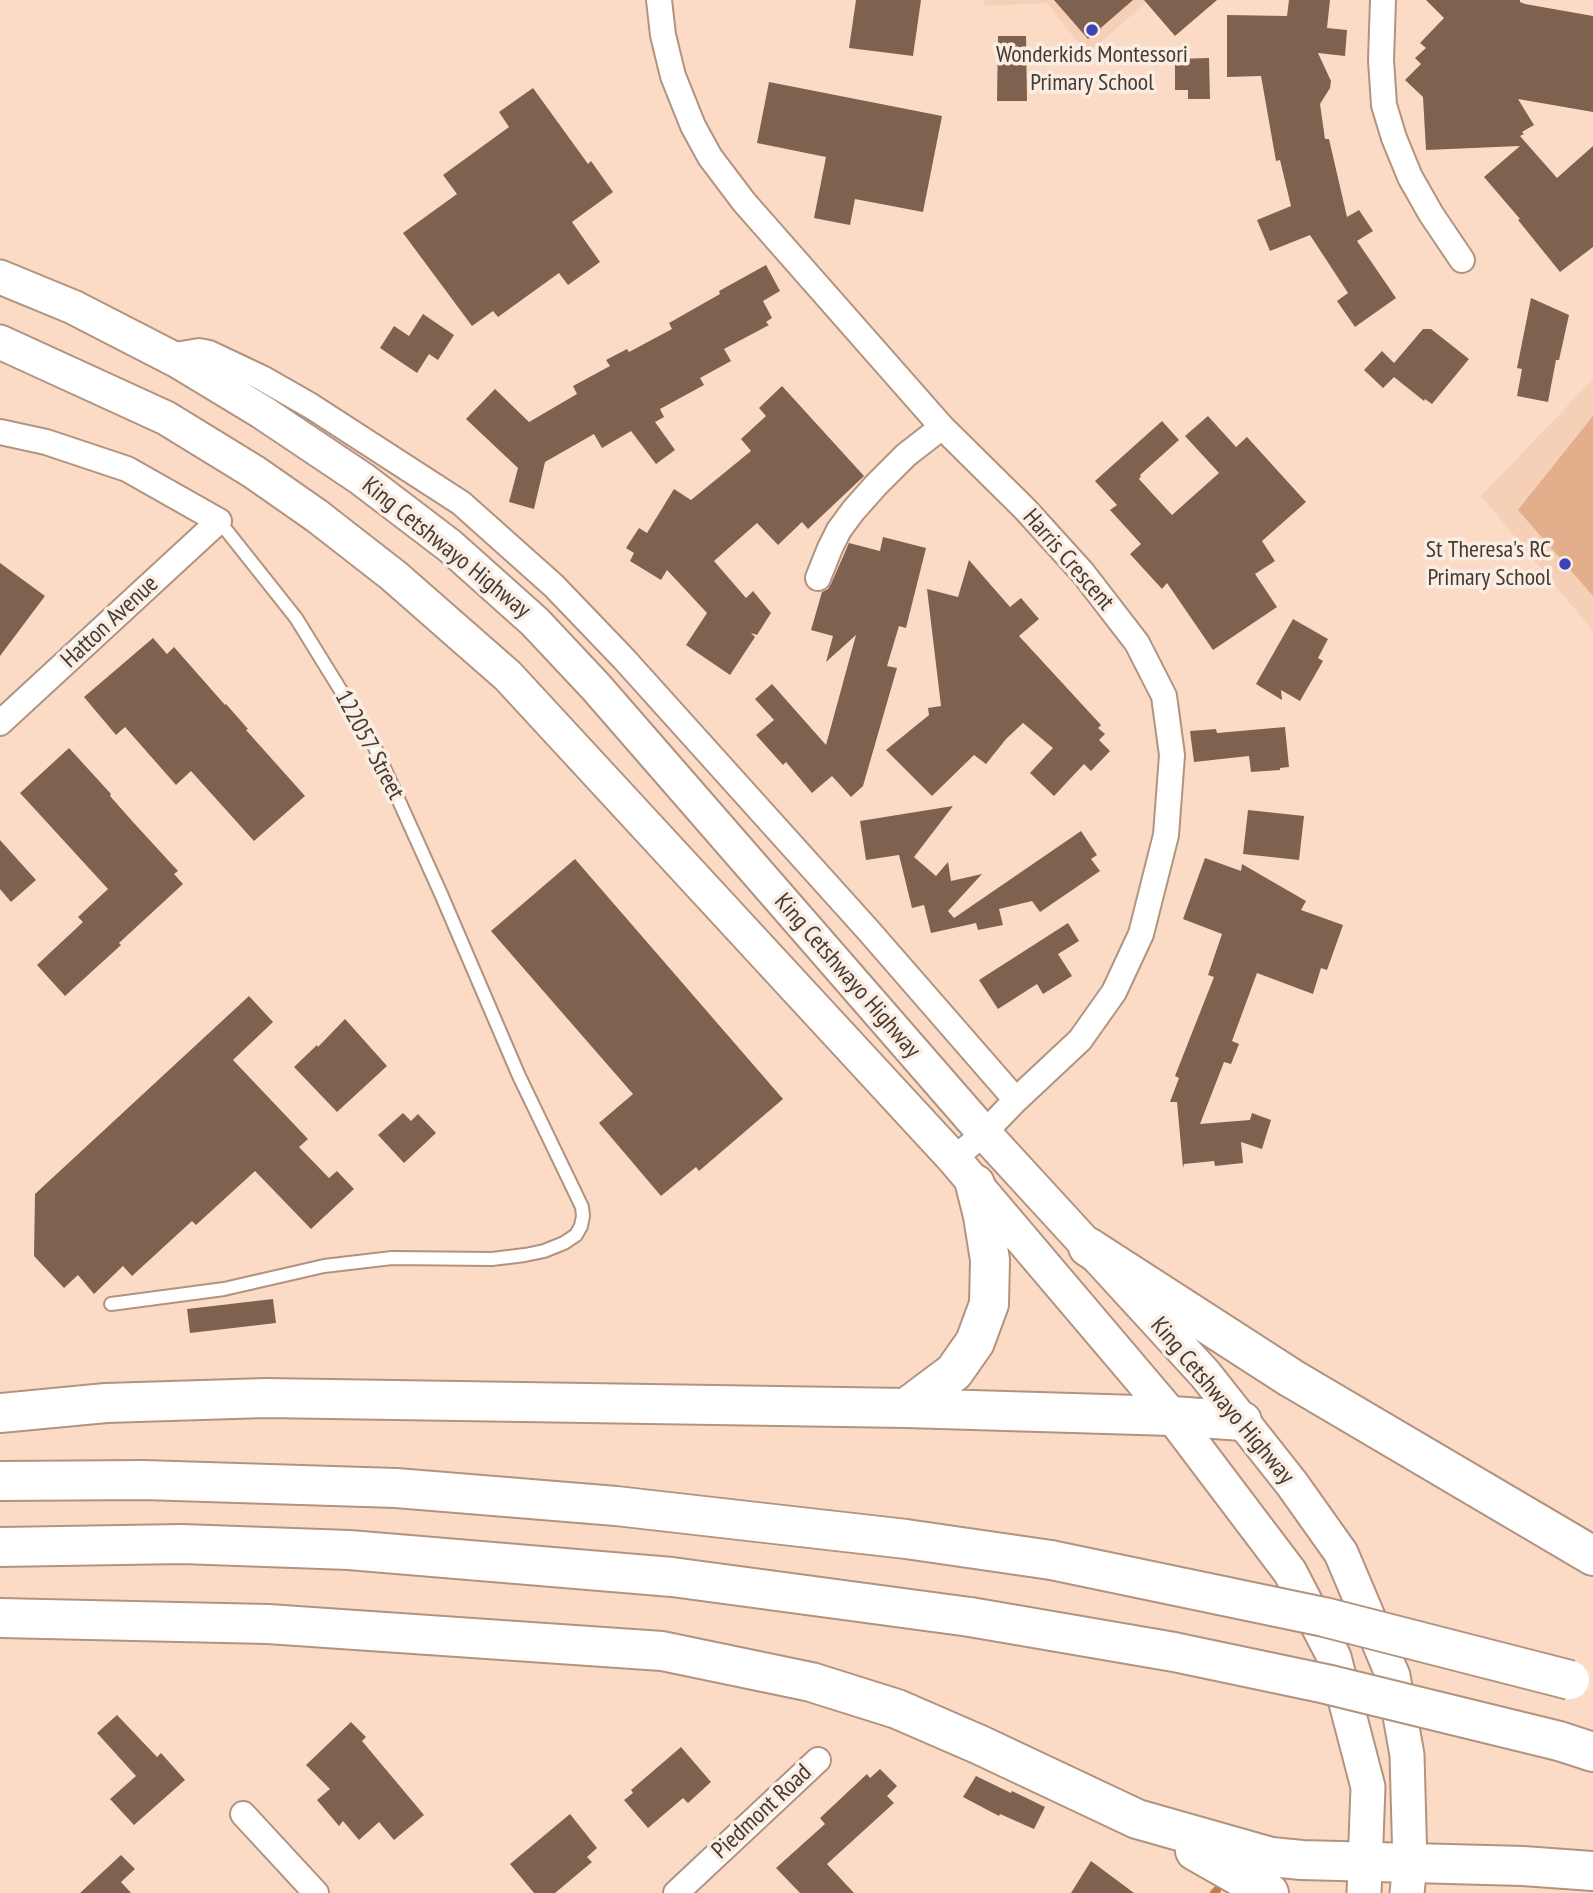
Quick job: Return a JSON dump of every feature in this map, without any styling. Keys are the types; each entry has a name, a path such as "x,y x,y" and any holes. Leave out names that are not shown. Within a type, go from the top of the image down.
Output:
{"highway":[{"path":"906,1408 954,1372 975,1342 989,1304 990,1260 983,1216 964,1172"},
{"path":"1088,1247 1291,1378 1593,1556"},
{"path":"0,1413 106,1403 266,1398 906,1408 1172,1416 1242,1421"},
{"path":"0,1481 143,1480 396,1488 616,1506 906,1539 1051,1560 1324,1617 1581,1684"},
{"path":"0,1547 182,1544 349,1550 672,1577 970,1617 1174,1652 1326,1684 1576,1747"},
{"path":"0,1618 268,1623 662,1651 811,1682 898,1709 980,1745 1137,1819 1269,1893"},
{"path":"1137,1819 1271,1857 1302,1860 1366,1878 1408,1878 1523,1866 1593,1871"}],"main road":[{"name":"King Cetshwayo Highway","path":"0,277 73,307 169,356 262,412 362,479 450,546 535,622 605,697 984,1133 1205,1374 1292,1484 1341,1553 1393,1676 1407,1755 1408,1878"},
{"name":"King Cetshwayo Highway","path":"0,342 166,418 254,472 317,516 394,576 508,676 964,1172 1172,1416 1290,1572 1335,1657 1368,1787 1366,1878"}],"street":[{"name":"Harris Crescent","path":"659,0 663,35 673,76 693,126 710,157 744,202 942,427 1025,509 1083,573 1137,643 1164,696 1172,755 1166,835 1141,934 1114,992 1080,1040 984,1133 964,1172"},
{"path":"1383,0 1381,60 1384,105 1394,138 1410,177 1462,260"},
{"path":"169,356 199,351 209,353 262,378 311,406 461,503 554,586 624,659 868,930 1016,1100"},
{"path":"818,578 839,530 853,511 906,456 942,427"},
{"name":"122057 Street","path":"0,432 46,442 127,469 219,521"},
{"name":"Hatton Avenue","path":"0,723 219,521"},
{"name":"Piedmont Road","path":"676,1893 818,1760"},
{"path":"243,1814 316,1893"}],"lane":[{"name":"122057 Street","path":"111,1304 224,1289 324,1266 392,1258 492,1259 525,1255 544,1251 576,1235 583,1216 582,1207 519,1076 372,741 296,618 219,521"}],"shaded area":[{"name":"Wonderkids Montessori Primary School","path":"984,0 1149,0 1087,54 1047,3 984,6"},
{"name":"St Theresa's RC Primary School","path":"1593,379 1593,631 1481,496"},
{"path":"1593,416 1593,596 1518,510"}],"building":[{"path":"856,0 921,0 913,56 849,48"},
{"path":"1054,0 1133,0 1088,39"},
{"path":"1144,0 1217,0 1175,36"},
{"path":"1289,0 1330,0 1327,28 1347,30 1345,56 1318,53 1331,81 1330,88 1320,104 1325,139 1329,139 1347,217 1359,210 1373,231 1357,241 1396,298 1355,327 1337,301 1348,293 1310,235 1270,251 1257,220 1291,206 1280,160 1276,161 1261,76 1227,77 1227,15 1287,16"},
{"path":"1426,0 1520,0 1525,4 1593,16 1593,112 1518,99 1534,125 1520,136 1557,178 1593,146 1593,247 1560,272 1484,177 1520,146 1426,150 1423,97 1405,80 1421,64 1415,58 1426,48 1420,43 1444,18"},
{"path":"998,36 1026,36 1027,101 997,101"},
{"path":"1209,58 1210,99 1188,99 1188,90 1175,90 1175,59"},
{"path":"769,82 942,116 923,212 855,199 850,225 814,218 826,157 757,143"},
{"path":"533,88 588,164 591,161 613,192 572,222 600,262 568,285 559,273 498,317 493,311 472,326 403,233 457,194 443,175 509,127 499,112"},
{"path":"766,265 780,291 763,301 772,318 766,322 769,325 724,349 731,361 700,378 704,385 660,409 664,417 655,422 675,450 656,464 631,431 602,448 594,434 545,462 534,509 509,502 518,468 466,419 495,389 529,422 577,394 573,386 610,366 606,360 627,349 629,352 672,329 669,323"},
{"path":"1531,298 1569,315 1548,402 1517,396 1522,369 1517,368"},
{"path":"423,314 454,335 438,360 429,354 417,373 380,348 394,326 409,336"},
{"path":"1423,329 1431,329 1469,359 1432,404 1425,399 1424,401 1394,377 1383,388 1364,370 1382,351 1394,363"},
{"path":"782,386 864,476 808,529 802,522 778,545 757,523 714,561 746,598 753,591 771,613 757,635 751,633 755,637 730,675 686,645 707,613 667,570 661,580 630,561 634,553 626,548 639,528 647,533 674,489 691,500 751,451 741,439 766,416 759,408"},
{"path":"1208,416 1236,447 1247,437 1306,502 1262,541 1275,561 1255,574 1277,607 1213,650 1167,583 1162,589 1130,554 1141,544 1110,510 1117,505 1095,481 1162,421 1179,440 1140,475 1139,479 1172,515 1219,473 1185,436"},
{"path":"883,537 926,548 906,628 899,626 887,666 897,668 863,786 851,797 832,776 812,793 786,762 783,765 756,735 774,720 755,699 772,684 826,745 856,635 826,662 833,636 811,630 822,592 831,584 849,543 880,551"},
{"path":"969,560 1010,607 1021,598 1039,619 1019,636 1101,725 1098,728 1105,734 1099,740 1110,751 1091,771 1084,764 1054,796 1030,773 1053,748 1023,723 986,764 974,755 932,796 886,750 929,715 928,708 941,706 927,589 958,597"},
{"path":"0,563 45,596 0,656"},
{"path":"1293,619 1328,639 1318,658 1323,661 1300,701 1281,690 1282,700 1256,684"},
{"path":"153,638 167,654 174,647 305,796 254,841 191,771 176,785 125,727 116,735 84,697"},
{"path":"1285,727 1289,767 1251,772 1249,756 1194,762 1190,731 1216,729 1217,733"},
{"path":"69,748 178,871 174,874 183,884 65,996 37,965 83,922 78,917 108,889 20,793"},
{"path":"953,806 914,857 936,876 948,862 951,881 982,874 948,911 954,918 1081,831 1097,855 1091,859 1100,871 1040,912 1032,901 999,909 1003,925 978,930 976,923 931,933 924,905 912,908 899,855 866,860 860,821"},
{"path":"1248,810 1304,816 1299,860 1243,854"},
{"path":"0,840 36,880 11,902 0,889"},
{"path":"1205,858 1241,871 1242,864 1306,901 1301,910 1343,925 1327,970 1321,968 1313,994 1257,973 1232,1041 1239,1044 1231,1064 1224,1062 1200,1124 1250,1120 1252,1113 1271,1120 1262,1149 1241,1142 1243,1163 1215,1166 1214,1161 1184,1164 1183,1168 1177,1102 1170,1102 1179,1078 1175,1076 1214,977 1208,975 1222,934 1183,919"},
{"path":"575,859 783,1099 699,1171 696,1167 661,1196 599,1123 633,1094 491,931"},
{"path":"1068,923 1079,941 1058,954 1072,976 1043,994 1037,984 998,1009 979,980"},
{"path":"249,996 273,1022 233,1060 308,1139 299,1147 329,1178 337,1171 354,1189 311,1229 255,1171 196,1225 192,1221 132,1276 123,1266 94,1294 78,1275 64,1288 34,1256 35,1194"},
{"path":"345,1019 387,1066 337,1112 294,1067"},
{"path":"403,1113 411,1121 418,1114 436,1133 404,1163 378,1135"},
{"path":"273,1299 276,1323 190,1333 187,1309"},
{"path":"117,1715 157,1757 161,1753 185,1780 134,1825 110,1799 136,1776 97,1733"},
{"path":"351,1722 366,1737 362,1741 424,1815 394,1840 379,1822 359,1840 343,1821 339,1826 317,1800 330,1789 306,1765"},
{"path":"681,1747 711,1782 688,1803 683,1798 648,1828 624,1800 633,1793 631,1790"},
{"path":"880,1769 897,1786 887,1796 894,1803 827,1864 854,1893 800,1893 776,1868 825,1824 820,1818 867,1774 870,1778"},
{"path":"976,1776 1045,1807 1034,1829 1000,1814 999,1816 963,1797"},
{"path":"570,1814 597,1848 587,1857 592,1862 555,1893 534,1893 510,1864"},
{"path":"121,1855 135,1869 121,1882 131,1893 80,1893"},
{"path":"1091,1861 1134,1893 1071,1893"}],"waterway":[{"path":"1214,1893 1217,1890"}],"place":[{"name":"Wonderkids Montessori Primary School","path":"1092,30"},
{"name":"St Theresa's RC Primary School","path":"1565,564"}]}
